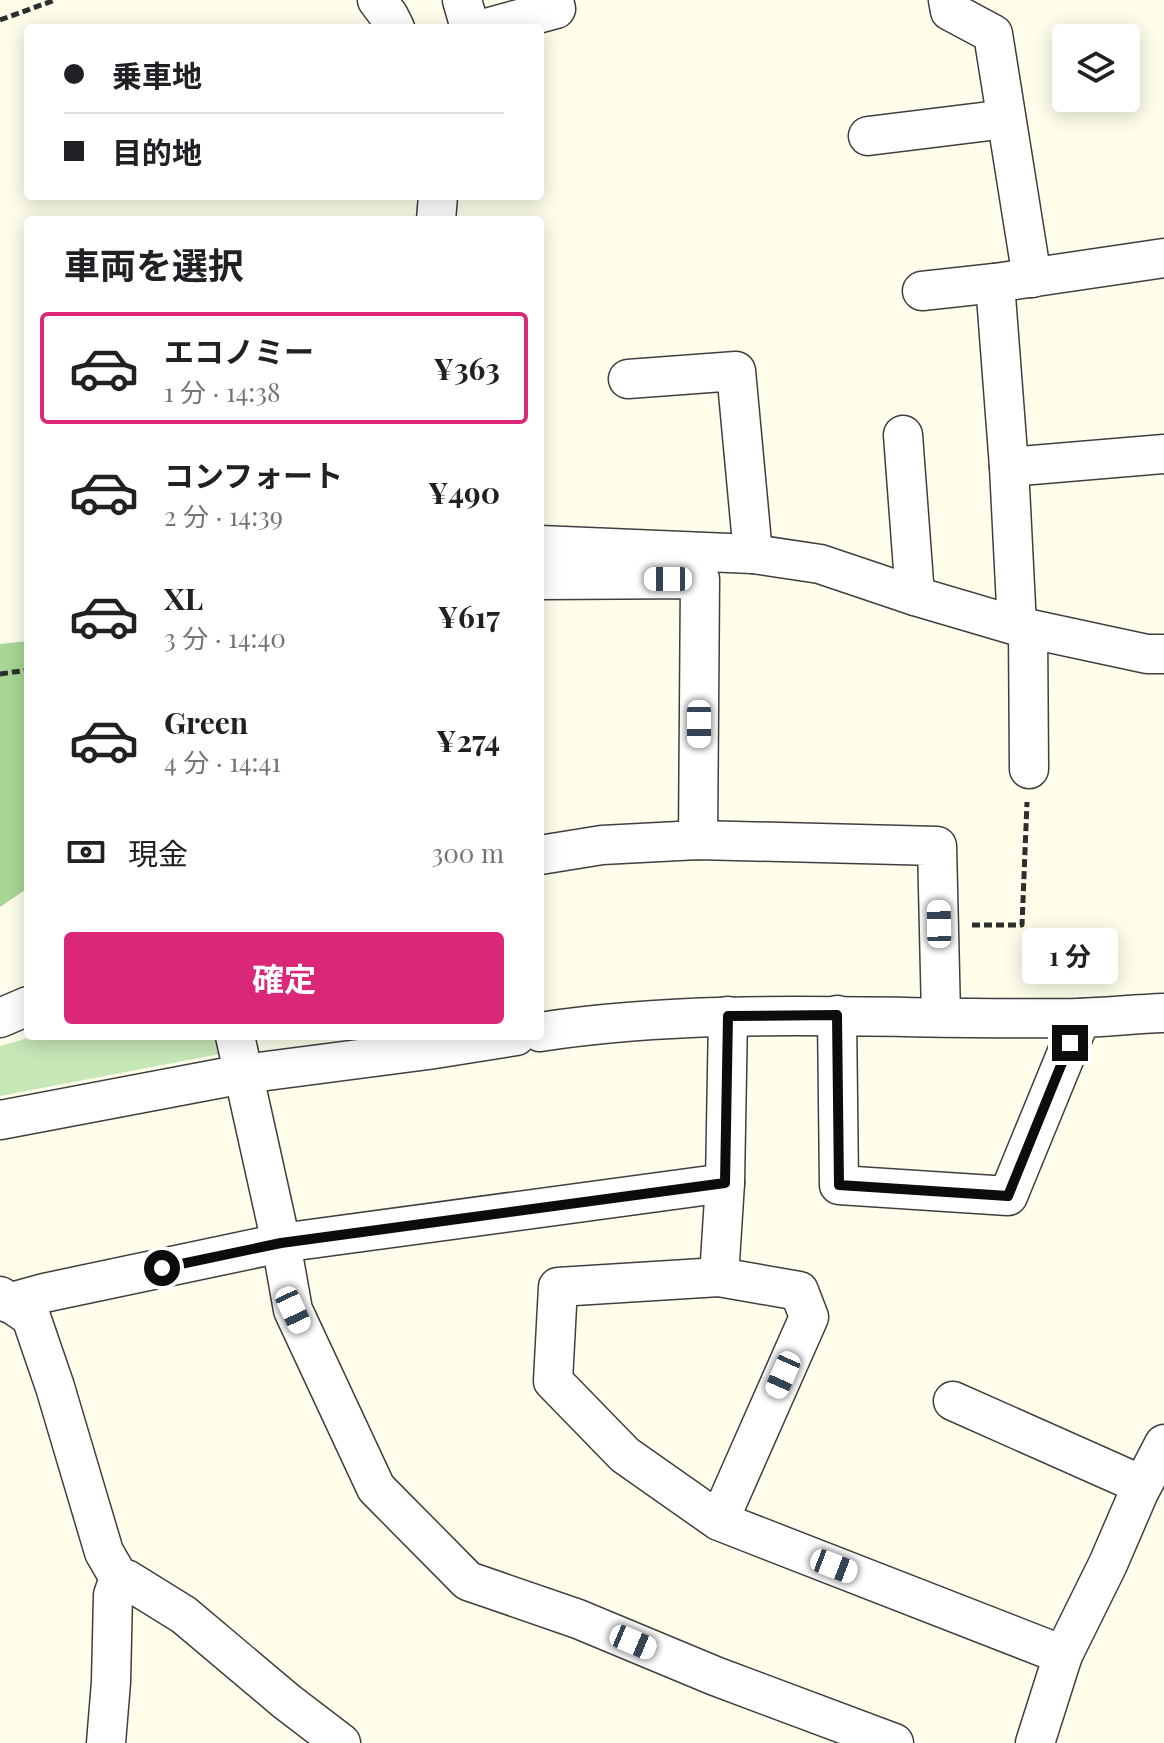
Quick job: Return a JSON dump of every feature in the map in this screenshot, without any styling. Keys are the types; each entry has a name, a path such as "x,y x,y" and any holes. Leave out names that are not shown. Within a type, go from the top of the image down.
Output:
{"street":[{"path":"377,0 393,24"},
{"path":"462,0 469,24"},
{"path":"501,24 556,9 554,0"},
{"path":"948,0 950,11 993,34 1032,278"},
{"path":"868,136 1006,119"},
{"path":"922,291 1164,258"},
{"path":"995,283 1022,627 1029,769"},
{"path":"628,379 736,371 753,554"},
{"path":"903,435 915,596"},
{"path":"1009,467 1164,454"},
{"path":"544,545 753,554 820,564 1022,627 1147,654 1164,654"},
{"path":"544,580 700,579 698,840"},
{"path":"544,854 602,845 698,840 937,846 941,1016"},
{"path":"0,1018 24,1008"},
{"path":"544,1031 578,1026 728,1016 1081,1018 1164,1013"},
{"path":"837,1015 839,1185 1008,1196 1081,1018"},
{"path":"719,1277 725,1183 728,1016"},
{"path":"236,1040 293,1310 376,1488 468,1581 578,1619 715,1676 894,1743"},
{"path":"0,1120 243,1074 427,1043 465,1040"},
{"path":"4,1300 281,1243 725,1183"},
{"path":"719,1521 809,1317 799,1291 719,1277 558,1287 553,1381 625,1455 719,1521 1063,1655"},
{"path":"4,1300 31,1317 104,1552 119,1578 113,1595 112,1669 106,1743"},
{"path":"953,1401 1148,1492"},
{"path":"1035,1743 1063,1655 1148,1492 1164,1444"},
{"path":"119,1578 126,1579 184,1615 341,1743"}],"path":[{"path":"0,20 55,0"},
{"path":"0,674 24,671"},
{"path":"939,924 1022,925 1029,769"}],"green space":[{"path":"24,641 24,891 0,907 0,644"},
{"path":"24,1039 217,1040 220,1054 0,1096 0,1046"}],"route":[{"path":"162,1268 281,1243 725,1183 728,1016 837,1015 839,1185 1008,1196 1070,1043"}]}
